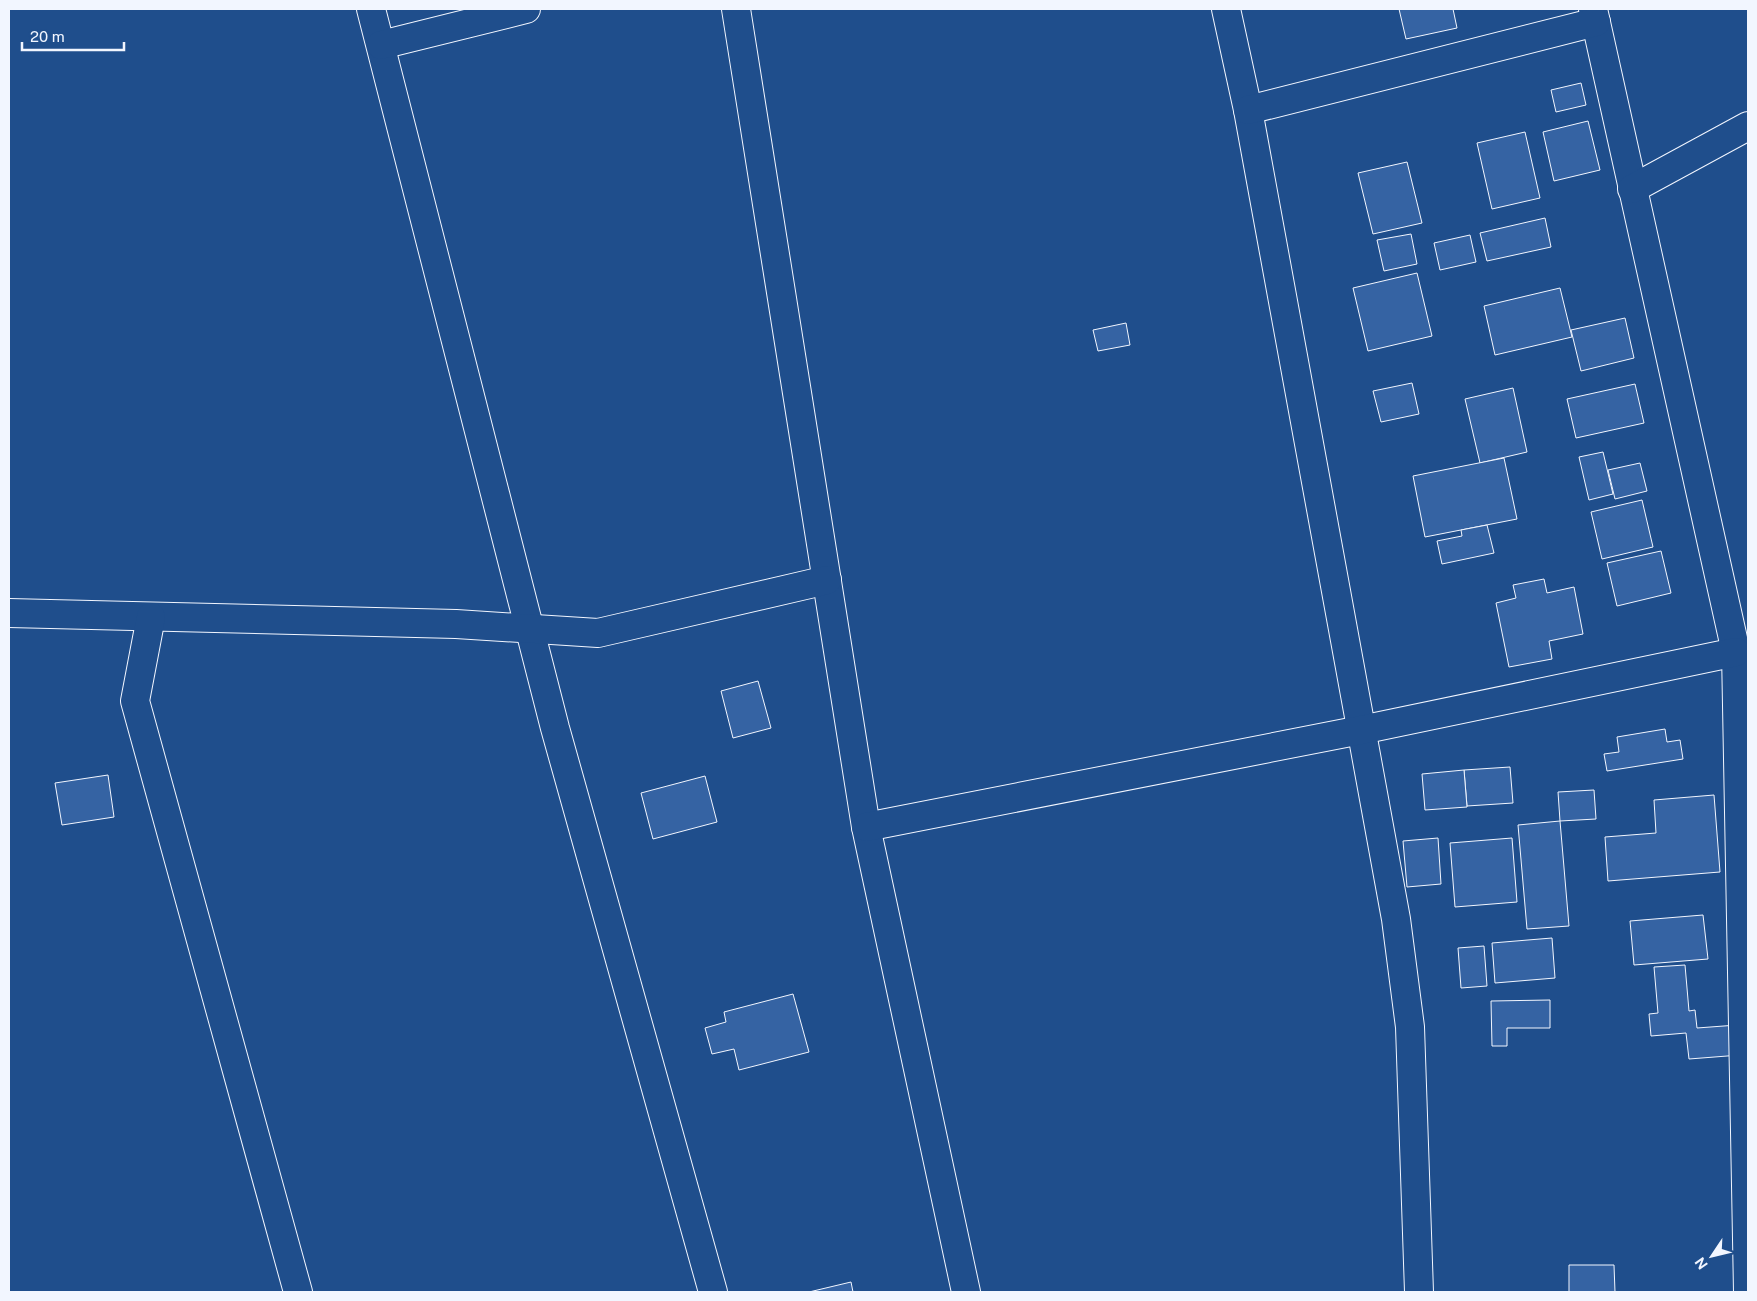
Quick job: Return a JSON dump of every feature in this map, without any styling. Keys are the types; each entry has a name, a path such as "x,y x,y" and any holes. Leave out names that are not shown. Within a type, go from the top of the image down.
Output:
{"street":[{"path":"371,9 560,747 713,1292"},
{"path":"381,46 526,9"},
{"path":"736,9 866,827 966,1292"},
{"path":"1226,9 1248,110 1396,920 1410,1027 1419,1292"},
{"path":"1248,110 1594,15 1736,652 1748,1292"},
{"path":"1632,189 1748,126"},
{"path":"9,613 456,624 598,633 827,580"},
{"path":"150,617 135,701 298,1292"},
{"path":"866,827 1361,730 1736,652"}],"building":[{"path":"1399,9 1453,9 1457,28 1406,39"},
{"path":"1581,83 1586,105 1556,112 1551,90"},
{"path":"1588,121 1600,170 1554,181 1543,132"},
{"path":"1525,132 1540,198 1492,209 1477,143"},
{"path":"1407,162 1422,223 1373,234 1358,173"},
{"path":"1545,218 1551,247 1487,261 1480,233"},
{"path":"1411,234 1417,264 1384,271 1377,240"},
{"path":"1470,235 1476,262 1440,270 1434,243"},
{"path":"1417,273 1432,336 1368,351 1353,288"},
{"path":"1560,288 1572,337 1495,355 1484,306"},
{"path":"1625,318 1634,358 1581,371 1571,330"},
{"path":"1126,323 1130,345 1098,351 1093,330"},
{"path":"1412,383 1419,414 1381,422 1373,391"},
{"path":"1635,384 1644,423 1576,438 1567,399"},
{"path":"1513,388 1527,452 1480,463 1465,399"},
{"path":"1603,452 1613,494 1589,500 1579,457"},
{"path":"1504,458 1517,519 1425,537 1413,476"},
{"path":"1640,463 1647,491 1615,499 1608,470"},
{"path":"1642,500 1653,547 1602,559 1591,512"},
{"path":"1487,525 1494,553 1442,564 1437,541 1462,536 1461,530"},
{"path":"1661,551 1671,593 1617,606 1607,563"},
{"path":"1544,579 1547,593 1574,587 1583,634 1549,641 1552,659 1509,667 1496,603 1516,598 1513,585"},
{"path":"758,681 771,728 733,738 721,691"},
{"path":"1665,729 1667,742 1680,740 1683,759 1607,771 1604,754 1619,752 1617,737"},
{"path":"1510,767 1513,803 1467,806 1464,770"},
{"path":"1464,770 1467,807 1425,810 1422,774"},
{"path":"108,775 114,817 62,825 55,783"},
{"path":"705,776 717,822 653,839 641,793"},
{"path":"1594,790 1596,819 1560,821 1558,792"},
{"path":"1714,795 1720,872 1608,881 1605,837 1656,833 1654,800"},
{"path":"1560,821 1569,926 1527,929 1518,825"},
{"path":"1438,838 1441,884 1407,887 1403,841"},
{"path":"1512,838 1517,902 1455,907 1450,843"},
{"path":"1703,915 1708,959 1634,965 1630,921"},
{"path":"1552,938 1555,978 1495,983 1492,943"},
{"path":"1484,946 1487,986 1461,988 1458,948"},
{"path":"1685,965 1689,1011 1695,1010 1697,1028 1737,1025 1740,1055 1689,1059 1686,1033 1651,1036 1649,1014 1658,1013 1654,967"},
{"path":"793,994 809,1052 739,1070 734,1049 712,1054 705,1028 726,1022 724,1012"},
{"path":"1550,1000 1550,1028 1507,1028 1507,1046 1492,1046 1491,1001"},
{"path":"1569,1265 1614,1265 1615,1292 1569,1292"},
{"path":"851,1282 853,1292 809,1292"}]}
